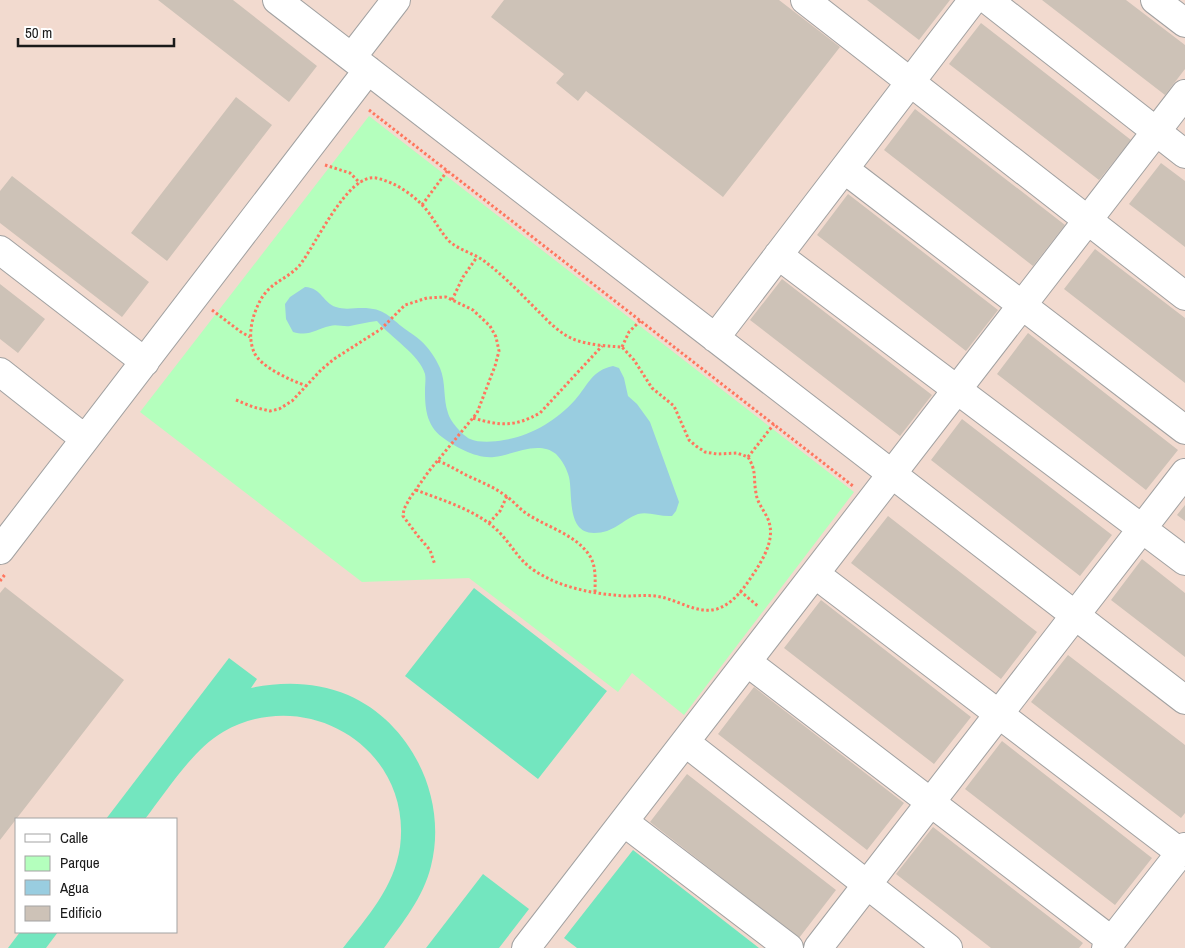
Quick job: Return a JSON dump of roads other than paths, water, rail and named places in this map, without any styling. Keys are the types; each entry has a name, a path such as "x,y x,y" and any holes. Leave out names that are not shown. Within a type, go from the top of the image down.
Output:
{"lane":[{"path":"277,0 1185,700"},
{"path":"4,560 85,440 145,362 360,64 396,0"},
{"path":"805,0 1185,296"},
{"path":"715,338 972,0"},
{"path":"988,0 1185,154"},
{"path":"1155,0 1185,23"},
{"path":"526,948 1185,94"},
{"path":"844,169 1185,430"},
{"path":"0,250 145,362"},
{"path":"778,255 1185,561"},
{"path":"0,372 85,440"},
{"path":"818,948 1185,473"},
{"path":"747,662 930,802 1109,945 1183,850 999,714 815,574"},
{"path":"685,742 948,948"},
{"path":"624,822 789,948"}],"water":[{"path":"305,287 315,290 332,305 339,308 370,308 381,311 426,346 440,368 449,416 457,428 470,439 487,442 500,441 534,431 568,407 600,371 613,366 619,368 624,378 628,396 637,404 650,422 679,502 676,511 672,516 638,514 607,531 594,533 585,531 579,527 575,520 572,511 569,477 564,465 556,454 549,450 533,448 501,456 481,456 447,441 437,432 430,421 425,403 425,374 422,367 411,353 377,321 350,326 332,325 304,334 293,332 286,319 285,304 290,297"}]}
